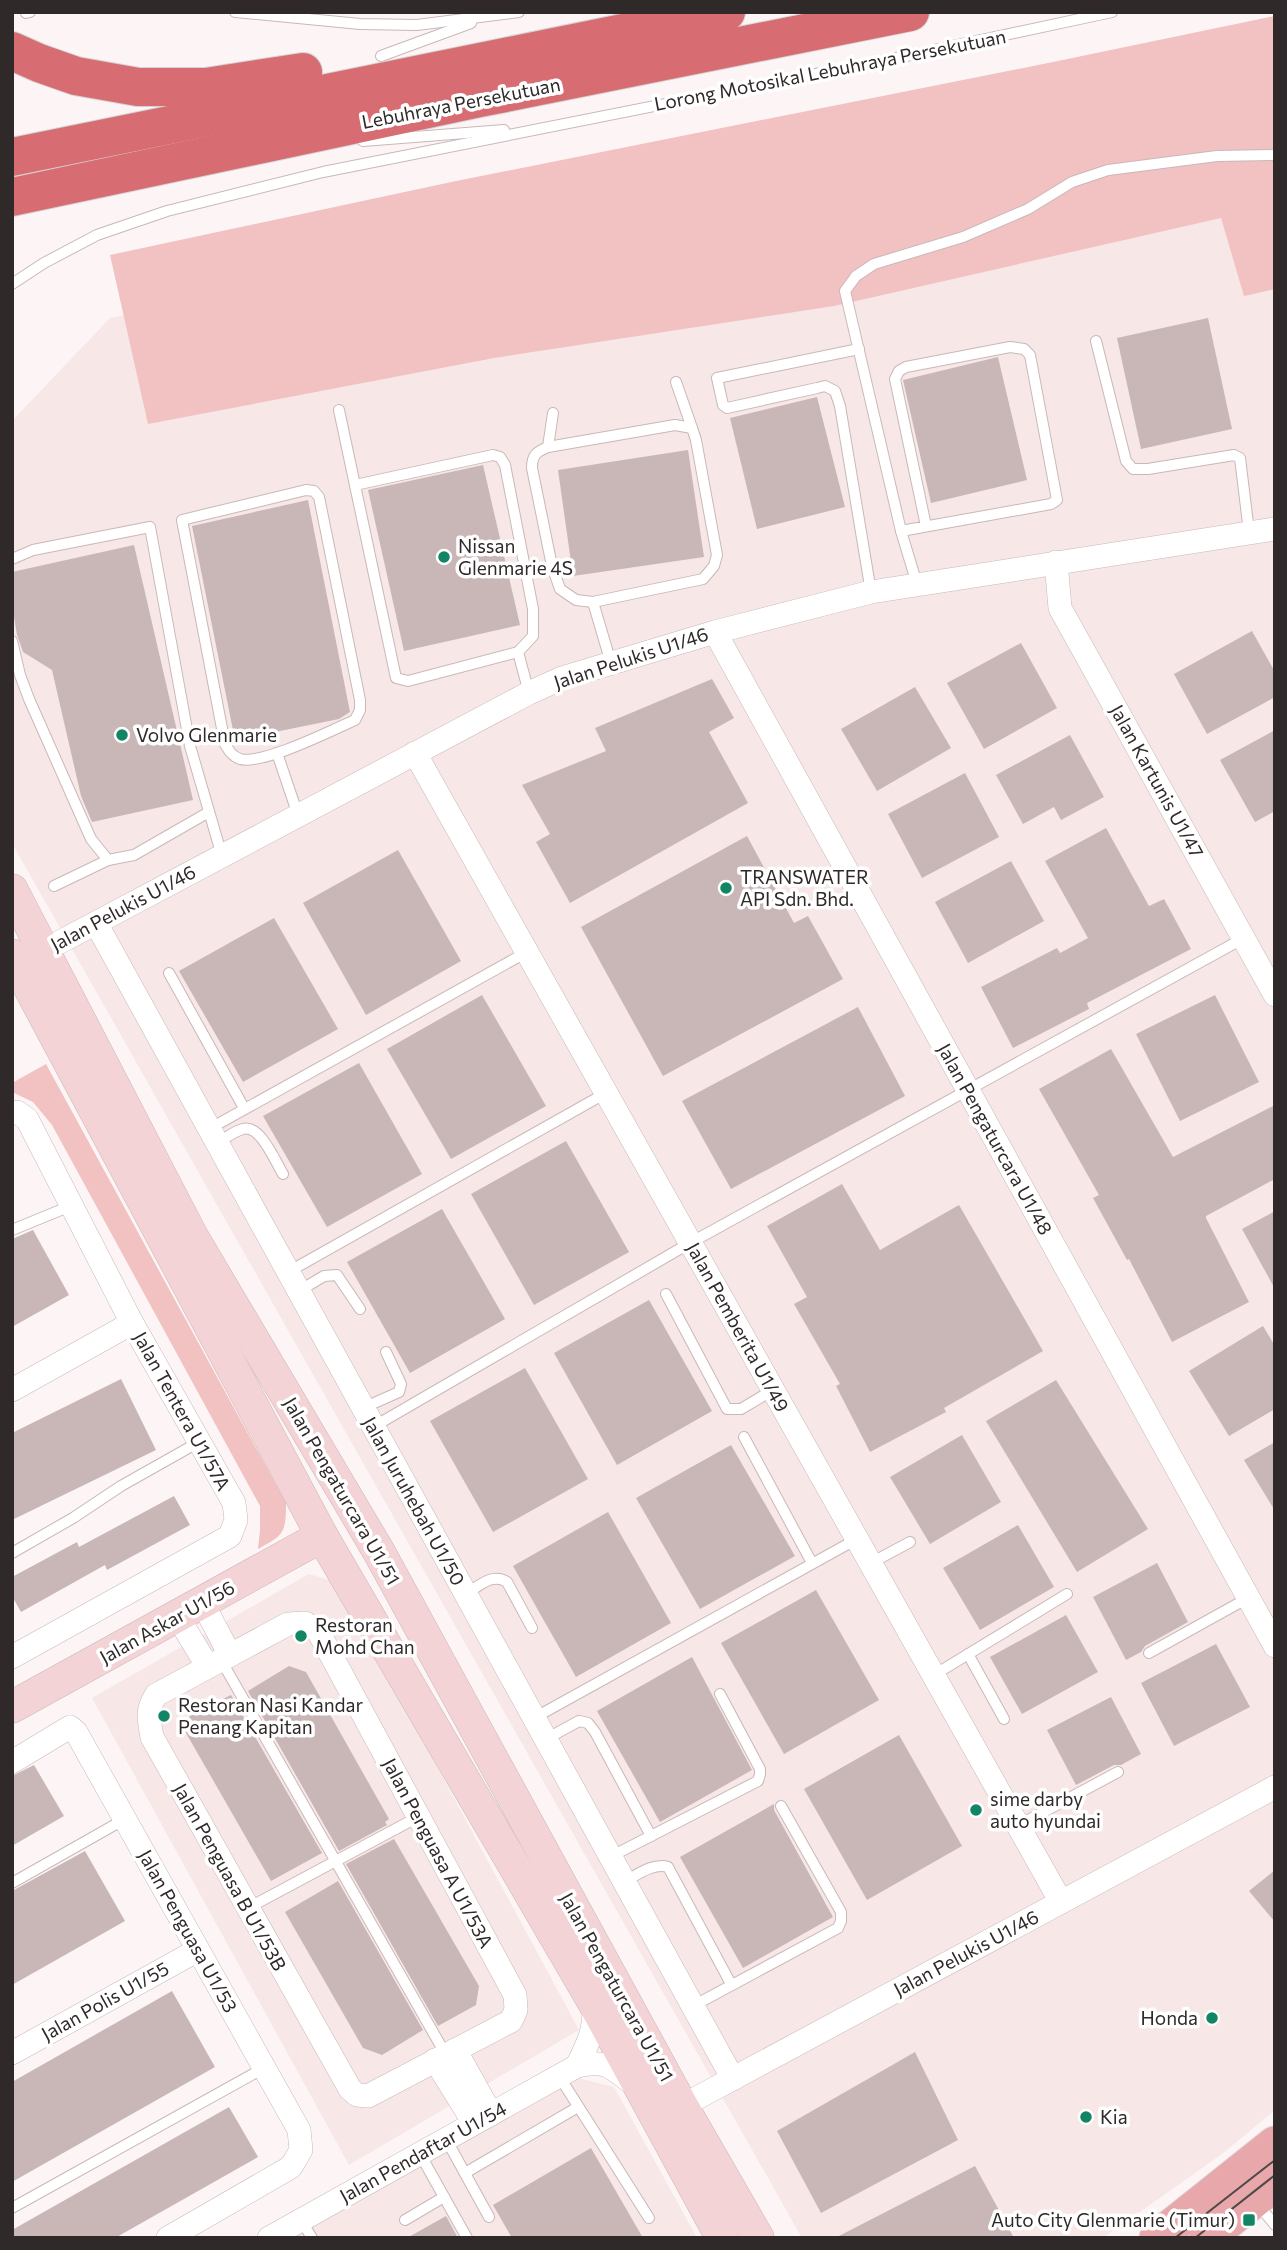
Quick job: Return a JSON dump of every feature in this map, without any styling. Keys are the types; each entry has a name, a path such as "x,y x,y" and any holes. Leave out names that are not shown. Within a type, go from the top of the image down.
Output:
{"highway":[{"name":"Lebuhraya Persekutuan","path":"12,157 726,12"},
{"name":"Lebuhraya Persekutuan","path":"12,197 222,151 910,12"},
{"path":"12,51 76,76 138,87 206,87 289,75 381,56 538,49"}],"main road":[{"name":"Jalan Pengaturcara U1/51","path":"12,890 193,1238 379,1552 670,2113 722,2238"},
{"name":"Jalan Pengaturcara U1/51","path":"12,955 311,1532 338,1564 594,2003 641,2090 670,2113 758,2238"},
{"path":"326,1461 329,1500 311,1532 358,1543 379,1552"},
{"name":"Jalan Askar U1/56","path":"12,1707 190,1609 311,1532"},
{"path":"1157,2238 1275,2144"},
{"path":"1207,2238 1268,2203"}],"street":[{"name":"Jalan Pelukis U1/46","path":"43,951 562,678 715,632 871,592 1275,529"},
{"name":"Jalan Kartunis U1/47","path":"1056,562 1060,608 1275,995"},
{"name":"Jalan Pengaturcara U1/48","path":"715,632 1275,1646"},
{"name":"Jalan Pemberita U1/49","path":"415,753 1061,1902"},
{"name":"Jalan Juruhebah U1/50","path":"96,923 733,2079"},
{"name":"Jalan Tentera U1/57A","path":"12,1112 17,1112 27,1119 132,1322 234,1503 236,1520 230,1536 12,1657"},
{"path":"12,1390 132,1322"},
{"path":"190,1609 220,1660"},
{"name":"Jalan Penguasa A U1/53A","path":"220,1660 288,1624 305,1623 318,1631 515,1996 516,2010 511,2021 368,2096"},
{"name":"Jalan Penguasa B U1/53B","path":"220,1660 156,1695 150,1705 148,1717 152,1737 349,2090 357,2095 368,2096"},
{"name":"Jalan Penguasa U1/53","path":"12,1762 69,1733 125,1819 299,2130 301,2150 291,2166 167,2238"},
{"name":"Jalan Pelukis U1/46","path":"670,2113 1275,1787"},
{"name":"Jalan Polis U1/55","path":"12,2053 198,1950"},
{"path":"568,2071 592,2037 594,2003"},
{"path":"445,2055 482,2119"},
{"path":"568,2071 596,2062 607,2064 641,2090"},
{"name":"Jalan Pendaftar U1/54","path":"277,2236 307,2229 420,2154 568,2071"}],"lane":[{"path":"235,12 360,24 417,25 519,12"},
{"name":"Lorong Motosikal Lebuhraya Persekutuan","path":"12,284 97,234 167,211 323,172 911,55 1112,12"},
{"path":"381,56 483,18"},
{"name":"Lorong Motosikal Lebuhraya Persekutuan","path":"358,141 549,127"},
{"path":"222,151 317,144"},
{"path":"917,584 901,531 845,291 856,276 874,264 963,237 1028,209 1072,182 1108,170 1217,156 1275,155"},
{"path":"1096,341 1126,461 1133,469 1149,469 1234,455 1240,458 1250,532"},
{"path":"901,531 1051,504 1057,500 1030,355 1024,349 1010,347 906,367 899,371 895,379 926,526"},
{"path":"859,349 717,378 723,405 727,408 825,386 835,391 840,405 871,592"},
{"path":"676,382 696,439 717,555 714,566 703,579 593,603 576,600 560,589 552,566 532,468 532,458 536,452 548,447 675,425 692,428"},
{"path":"339,410 396,678 408,681 519,652 533,636 533,609 505,465 500,457 493,455 355,485"},
{"path":"548,447 553,413"},
{"path":"306,490 314,491 319,497 360,710 355,720 277,753 243,760 231,754 225,744 182,520 306,490"},
{"path":"12,559 33,550 150,527 190,747 222,856"},
{"path":"593,603 611,663"},
{"path":"12,641 20,675 34,711 91,839 108,860"},
{"path":"519,652 529,693"},
{"path":"277,753 298,815"},
{"path":"54,886 108,860 134,855 209,812"},
{"path":"368,1417 1244,938"},
{"path":"213,1136 244,1108 527,953"},
{"path":"169,973 244,1108"},
{"path":"294,1282 606,1093"},
{"path":"213,1136 248,1128 257,1132 283,1174"},
{"path":"12,1230 73,1205"},
{"path":"294,1282 337,1275 360,1309"},
{"path":"666,1294 727,1409 741,1409 773,1390"},
{"path":"368,1417 399,1392 401,1384 386,1352"},
{"path":"744,1437 812,1563"},
{"path":"12,1553 199,1442"},
{"path":"534,1718 857,1539"},
{"path":"871,1563 910,1542"},
{"path":"466,1594 490,1579 501,1578 507,1582 532,1628"},
{"path":"934,1675 1067,1594"},
{"path":"1149,1653 1248,1598"},
{"path":"968,1654 1004,1719"},
{"path":"220,1660 445,2055"},
{"path":"610,1857 758,1781 760,1769 720,1694"},
{"path":"546,1739 579,1721 588,1723 596,1732 651,1836"},
{"path":"1018,1825 1118,1772"},
{"path":"692,2006 838,1928 841,1912 781,1806"},
{"path":"248,1908 418,1817"},
{"path":"12,1883 125,1819"},
{"path":"625,1882 649,1869 661,1865 668,1867 731,1984"},
{"path":"12,2207 264,2068"},
{"path":"568,2071 578,2107 649,2218"},
{"path":"465,2173 578,2107"},
{"path":"446,2139 489,2217"},
{"path":"420,2154 467,2238"},
{"path":"405,2220 444,2197"}],"shaded area":[{"path":"1275,16 1275,289 1244,296 1221,218 834,306 494,358 148,424 110,255 456,181"},
{"path":"1275,67 1275,2110 1222,2154 1103,2238 802,2238 12,843 12,421 110,318"},
{"path":"46,1064 286,1503 282,1532 258,1549 260,1506 52,1125 33,1102 12,1092 12,1083"},
{"path":"309,1574 338,1583 579,2030 349,2165 92,1698"},
{"path":"578,2078 614,2087 697,2238 292,2238"}],"building":[{"path":"1208,318 1232,429 1141,449 1117,338"},
{"path":"998,357 1027,480 931,503 903,380"},
{"path":"817,397 845,507 757,529 730,418"},
{"path":"688,450 704,557 573,576 558,470"},
{"name":"Nissan Glenmarie 4S","path":"483,465 520,625 404,651 368,490"},
{"path":"308,500 350,712 339,719 235,740 192,526"},
{"name":"Volvo Glenmarie","path":"134,545 193,800 92,822 81,796 52,670 23,652 17,635 12,604 12,572"},
{"path":"1252,631 1275,672 1275,697 1207,734 1174,674"},
{"path":"1021,643 1057,708 984,749 947,683"},
{"path":"712,679 734,718 709,732 748,803 570,903 536,842 550,834 522,785 606,751 595,728"},
{"path":"915,687 951,748 877,791 841,729"},
{"path":"1275,730 1275,811 1255,822 1220,760"},
{"path":"1070,735 1104,797 1061,820 1054,807 1023,824 996,775"},
{"path":"965,773 999,837 922,878 888,814"},
{"path":"1106,828 1149,906 1164,899 1191,949 1087,1003 1089,1009 1013,1048 981,987 1057,948 1060,953 1088,938 1045,861"},
{"path":"747,836 794,923 808,916 843,979 663,1076 581,927"},
{"path":"398,850 461,961 366,1015 303,903"},
{"path":"1011,861 1044,921 968,963 935,902"},
{"path":"274,918 338,1029 243,1082 179,971"},
{"path":"482,995 546,1106 451,1159 387,1049"},
{"path":"1215,995 1259,1082 1180,1121 1136,1034"},
{"path":"858,1007 905,1096 731,1189 682,1101"},
{"path":"1111,1049 1173,1157 1275,1105 1275,1179 1206,1216 1249,1302 1172,1342 1129,1259 1127,1260 1093,1198 1099,1195 1039,1089"},
{"path":"359,1063 422,1174 327,1227 263,1116"},
{"path":"566,1141 629,1252 534,1305 471,1194"},
{"path":"842,1184 880,1250 959,1205 1043,1351 944,1408 946,1412 870,1452 836,1386 840,1384 794,1304 807,1297 767,1226"},
{"path":"442,1209 505,1319 410,1373 347,1262"},
{"path":"1275,1211 1275,1289 1242,1229"},
{"path":"33,1230 69,1295 12,1327 12,1239"},
{"path":"649,1300 712,1411 617,1465 554,1353"},
{"path":"1263,1326 1275,1346 1275,1409 1229,1436 1189,1371"},
{"path":"525,1368 588,1479 493,1532 430,1421"},
{"path":"121,1379 156,1450 12,1520 12,1433"},
{"path":"1056,1380 1148,1529 1077,1572 986,1421"},
{"path":"962,1435 1001,1502 930,1544 890,1477"},
{"path":"1275,1442 1275,1511 1244,1460"},
{"path":"731,1445 795,1556 700,1609 636,1498"},
{"path":"174,1496 190,1525 107,1570 105,1565 21,1612 12,1596 12,1577 77,1542 79,1547"},
{"path":"608,1512 671,1623 576,1677 513,1566"},
{"path":"1018,1525 1054,1587 980,1630 943,1568"},
{"path":"1157,1563 1188,1622 1126,1660 1093,1597"},
{"path":"816,1590 879,1700 784,1754 721,1643"},
{"path":"1066,1615 1098,1672 1022,1714 990,1657"},
{"path":"1216,1644 1250,1707 1174,1746 1141,1683"},
{"path":"692,1657 752,1770 660,1822 597,1711"},
{"path":"289,1666 306,1672 389,1819 385,1822 387,1825 339,1851 248,1691"},
{"path":"231,1695 322,1853 271,1881 186,1733 190,1715"},
{"path":"1111,1697 1141,1754 1076,1785 1047,1730"},
{"path":"899,1735 962,1846 867,1900 804,1789"},
{"path":"34,1765 64,1816 12,1846 12,1776"},
{"path":"774,1804 774,1810 833,1917 743,1968 680,1857"},
{"path":"394,1839 479,1986 476,2005 438,2026 346,1864"},
{"path":"85,1851 125,1921 12,1985 12,1891"},
{"path":"1275,1870 1275,1922 1249,1891"},
{"path":"338,1881 423,2030 382,2055 363,2048 285,1912"},
{"path":"172,1991 215,2067 12,2182 12,2082"},
{"path":"915,2052 958,2140 821,2213 777,2131"},
{"path":"229,2107 258,2157 115,2238 12,2238 12,2230"},
{"path":"591,2148 643,2238 512,2238 493,2205"},
{"path":"975,2166 1014,2238 835,2238"},
{"path":"446,2216 458,2238 407,2238"}],"tram line":[{"path":"1175,2238 1275,2160"},
{"path":"1195,2238 1275,2175"}],"place":[{"name":"Nissan Glenmarie 4S","path":"444,557"},
{"name":"Volvo Glenmarie","path":"122,735"},
{"name":"TRANSWATER API Sdn. Bhd.","path":"726,888"},
{"name":"Restoran Mohd Chan","path":"301,1636"},
{"name":"Restoran Nasi Kandar Penang Kapitan","path":"164,1716"},
{"name":"sime darby auto hyundai","path":"976,1810"},
{"name":"Honda","path":"1212,2018"},
{"name":"Kia","path":"1086,2117"},
{"name":"Auto City Glenmarie (Timur)","path":"1249,2220"}]}
